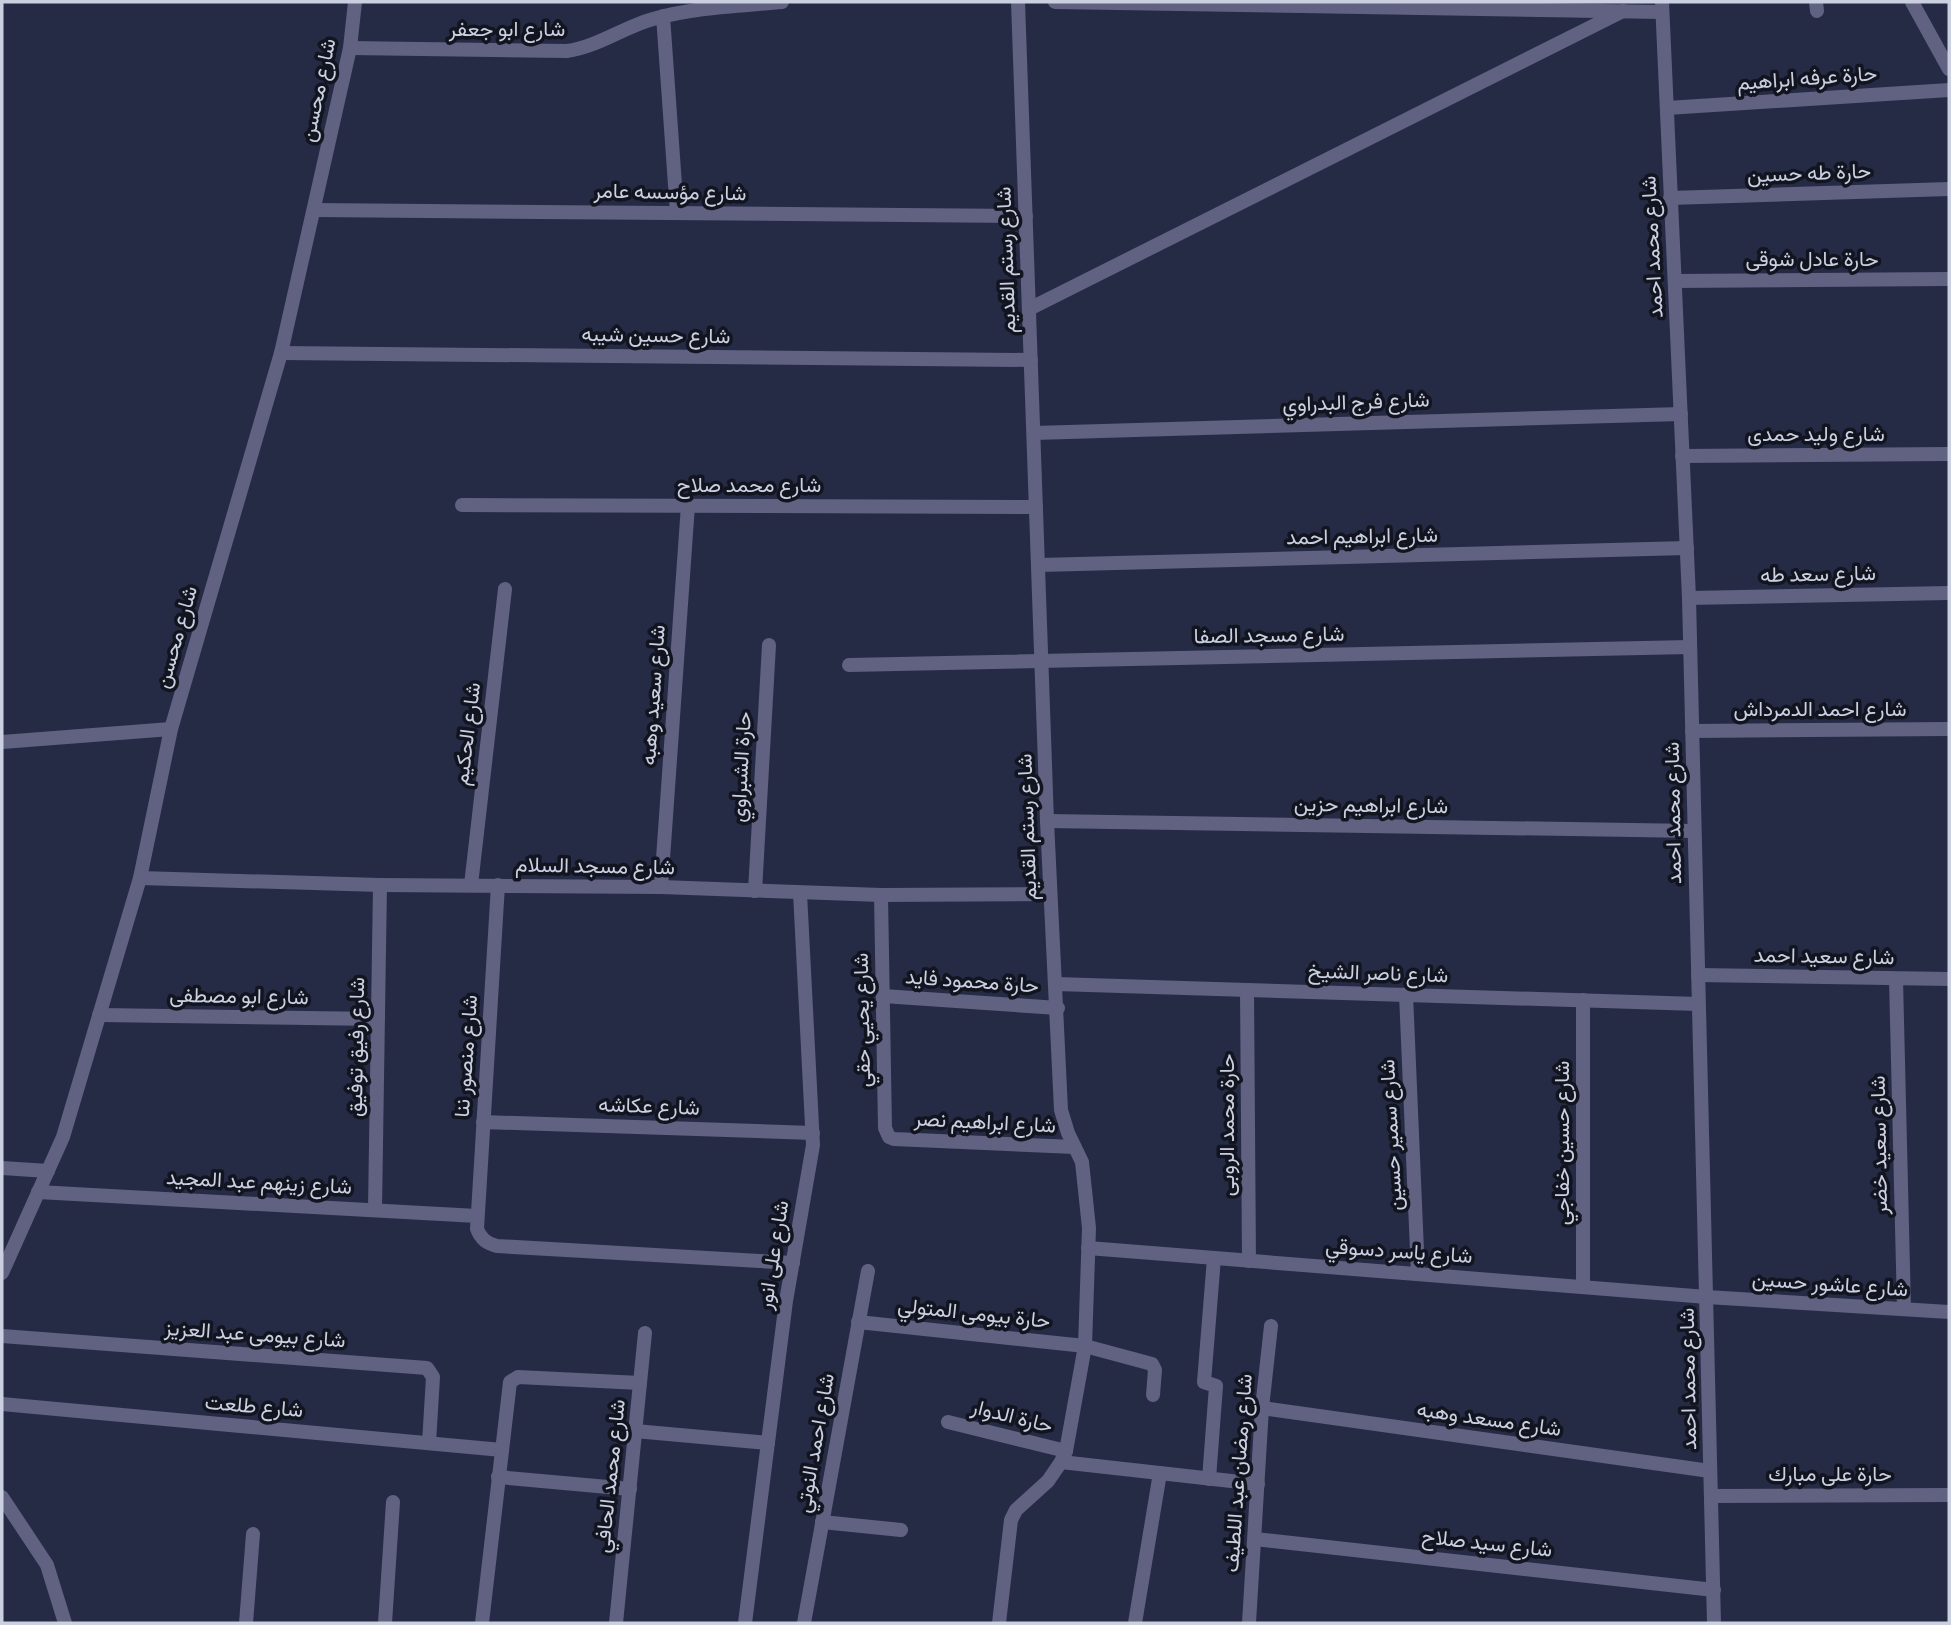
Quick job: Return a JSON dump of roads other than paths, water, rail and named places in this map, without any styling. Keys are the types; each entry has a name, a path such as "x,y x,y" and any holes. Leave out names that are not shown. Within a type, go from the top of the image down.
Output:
{"street":[{"name":"شارع محسن","path":"2,1273 63,1137 140,878 171,729 281,353 350,48 355,2"},
{"name":"شارع ابو جعفر","path":"350,48 576,50 663,16 750,3 782,2"},
{"name":"شارع رستم القديم","path":"999,1623 1011,1520 1016,1510 1048,1481 1063,1456 1085,1346 1089,1228 1082,1162 1061,1110 1047,821 1018,2"},
{"path":"1055,2 1537,6 1623,11 1662,7"},
{"path":"1912,2 1949,69"},
{"name":"شارع محمد احمد","path":"1662,7 1689,598 1714,1623"},
{"path":"1029,309 1623,11"},
{"path":"663,16 677,214"},
{"name":"حارة عرفه ابراهيم","path":"1667,108 1949,90"},
{"name":"حارة طه حسين","path":"1670,198 1949,189"},
{"name":"شارع مؤسسه عامر","path":"314,210 1026,216"},
{"name":"حارة عادل شوقى","path":"1675,281 1949,279"},
{"name":"شارع حسين شيبه","path":"281,353 1031,360"},
{"name":"شارع فرج البدراوي","path":"1034,433 1681,414"},
{"name":"شارع وليد حمدى","path":"1682,456 1949,454"},
{"name":"شارع محمد صلاح","path":"461,505 1036,507"},
{"name":"شارع سعيد وهبه","path":"661,887 688,505"},
{"name":"شارع ابراهيم احمد","path":"1039,565 1687,548"},
{"name":"شارع الحكيم","path":"471,885 505,589"},
{"name":"شارع سعد طه","path":"1689,598 1949,593"},
{"name":"حارة الشبراوي","path":"755,891 769,645"},
{"name":"شارع مسجد الصفا","path":"849,665 1690,647"},
{"path":"2,742 171,729"},
{"name":"شارع احمد الدمرداش","path":"1692,731 1949,729"},
{"name":"شارع ابراهيم حزين","path":"1047,821 1694,831"},
{"name":"شارع مسجد السلام","path":"140,878 380,885 661,887 881,895 1050,894"},
{"name":"شارع رفيق توفيق","path":"375,1209 380,885"},
{"name":"شارع منصور ننا","path":"477,1222 498,886"},
{"name":"شارع على انور","path":"745,1623 813,1133 800,893"},
{"name":"شارع يحيي حقي","path":"881,895 886,1128 889,1137 894,1139"},
{"name":"شارع سعيد احمد","path":"1698,975 1949,979"},
{"name":"شارع سعيد خضر","path":"1896,979 1904,1309"},
{"name":"شارع ناصر الشيخ","path":"1056,984 1698,1004"},
{"name":"حارة محمد الروبى","path":"1247,990 1249,1261"},
{"name":"شارع سمير حسين","path":"1406,994 1418,1274"},
{"name":"حارة محمود فايد","path":"883,996 1058,1008"},
{"name":"شارع حسين خفاجي","path":"1583,1000 1583,1287"},
{"name":"شارع ابو مصطفى","path":"99,1015 377,1019"},
{"name":"شارع عكاشه","path":"483,1122 813,1133"},
{"name":"شارع ابراهيم نصر","path":"894,1139 1074,1147"},
{"path":"2,1168 48,1171"},
{"name":"شارع زينهم عبد المجيد","path":"38,1192 375,1209 477,1222 480,1237 488,1244 497,1246 793,1263"},
{"name":"شارع ياسر دسوقي","path":"1088,1248 1707,1297"},
{"path":"1209,1479 1216,1386 1204,1382 1214,1258"},
{"name":"شارع احمد النوتي","path":"804,1623 868,1271"},
{"name":"شارع عاشور حسين","path":"1707,1297 1949,1312"},
{"name":"حارة بيومى المتولي","path":"859,1322 1085,1346 1152,1364 1155,1370 1153,1395"},
{"name":"شارع رمضان عبد اللطيف","path":"1249,1623 1262,1408 1271,1326"},
{"name":"شارع محمد الحافي","path":"616,1623 645,1333"},
{"name":"شارع بيومى عبد العزيز","path":"2,1336 427,1368 433,1377 429,1443"},
{"path":"482,1623 509,1385 512,1379 518,1377 640,1383"},
{"name":"شارع طلعت","path":"2,1404 502,1450"},
{"name":"شارع مسعد وهبه","path":"1262,1408 1710,1472"},
{"name":"حارة الدوار","path":"948,1422 1063,1456 1160,1473 1258,1485"},
{"path":"635,1431 768,1443"},
{"path":"1135,1623 1160,1473"},
{"path":"498,1477 630,1489"},
{"name":"حارة على مبارك","path":"1711,1496 1949,1495"},
{"path":"2,1497 47,1565 65,1623"},
{"path":"385,1623 393,1502"},
{"path":"822,1522 901,1530"},
{"path":"246,1623 253,1534"},
{"name":"شارع سيد صلاح","path":"1255,1539 1714,1590"}]}
